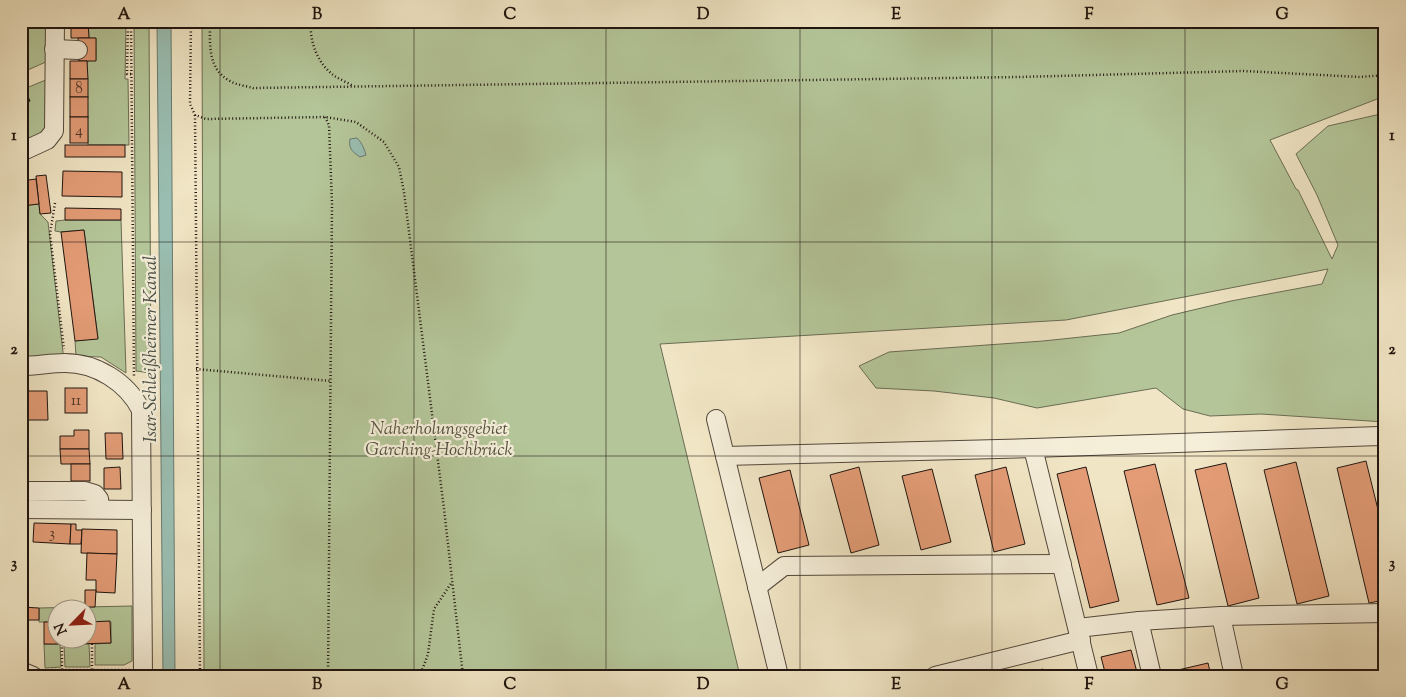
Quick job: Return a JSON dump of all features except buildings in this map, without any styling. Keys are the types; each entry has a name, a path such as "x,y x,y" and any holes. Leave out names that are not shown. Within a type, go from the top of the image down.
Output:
{"street":[{"path":"21,152 47,140 54,131 55,21"},
{"path":"54,49 78,50"},
{"path":"21,366 66,363 83,365 104,372 135,397 141,410 143,673"},
{"path":"716,419 779,676"},
{"path":"725,456 1379,436 1385,439"},
{"path":"1034,448 1089,676"},
{"path":"21,491 85,492 96,494 99,499 100,509"},
{"path":"21,509 142,510"},
{"path":"757,587 784,566 1062,564"},
{"path":"935,676 1079,634 1139,620 1221,616 1385,613"},
{"path":"1221,616 1234,676"},
{"path":"1139,620 1152,676"},
{"path":"21,671 39,674"}],"path":[{"path":"130,21 135,397"},
{"path":"192,21 190,104 195,115 200,676"},
{"path":"210,21 210,53 218,73 231,82 253,88 1244,71 1360,77 1385,75"},
{"path":"311,21 310,34 319,58 332,74 354,86"},
{"path":"195,115 206,119 325,117 356,122 384,142 399,168 408,222 463,676"},
{"path":"325,117 329,125 332,203 328,676"},
{"path":"55,203 50,234 66,363"},
{"path":"196,369 331,380"},
{"path":"420,676 428,654 434,609 452,582"},
{"path":"62,650 62,670"},
{"path":"92,650 92,669"},
{"path":"39,674 51,670 92,669 143,673"}],"green space":[{"path":"43,21 48,24 48,61 21,73 21,32"},
{"path":"88,21 126,21 125,79 128,79 129,145 88,145 87,61 96,60 96,38 89,38"},
{"path":"134,21 149,21 151,373 136,371"},
{"name":"Naherholungsgebiet Garching-Hochbrück","path":"202,21 1385,21 1385,96 1270,140 1298,190 1332,259 1338,245 1317,195 1296,154 1328,126 1385,113 1385,422 1261,414 1210,416 1183,409 1156,388 1037,408 994,398 934,391 876,388 859,366 889,352 1043,341 1119,333 1172,315 1231,301 1322,284 1328,269 1066,320 660,344 740,676 204,676"},
{"path":"48,79 48,132 21,144 21,105 30,101 24,89"},
{"path":"39,204 40,214 48,222 64,361 21,363 21,206"},
{"path":"121,220 126,373 101,357 76,356 75,341 98,338 84,230 55,231 56,221"},
{"path":"132,606 132,661 124,665 95,665 95,650 98,650 98,644 111,643 111,622 98,622 98,607"},
{"path":"39,608 48,608 48,622 39,622"},
{"path":"44,644 48,644 48,650 60,650 61,667 45,668"},
{"path":"64,650 89,650 90,667 65,667"},
{"path":"81,671 125,671 129,676 81,676"}],"water":[{"path":"157,21 171,21 175,676 163,676"},
{"path":"357,138 363,146 366,155 360,157 350,148 350,139"}],"water label":[{"name":"Isar-Schleißheimer Kanal","path":"149,349"}]}
